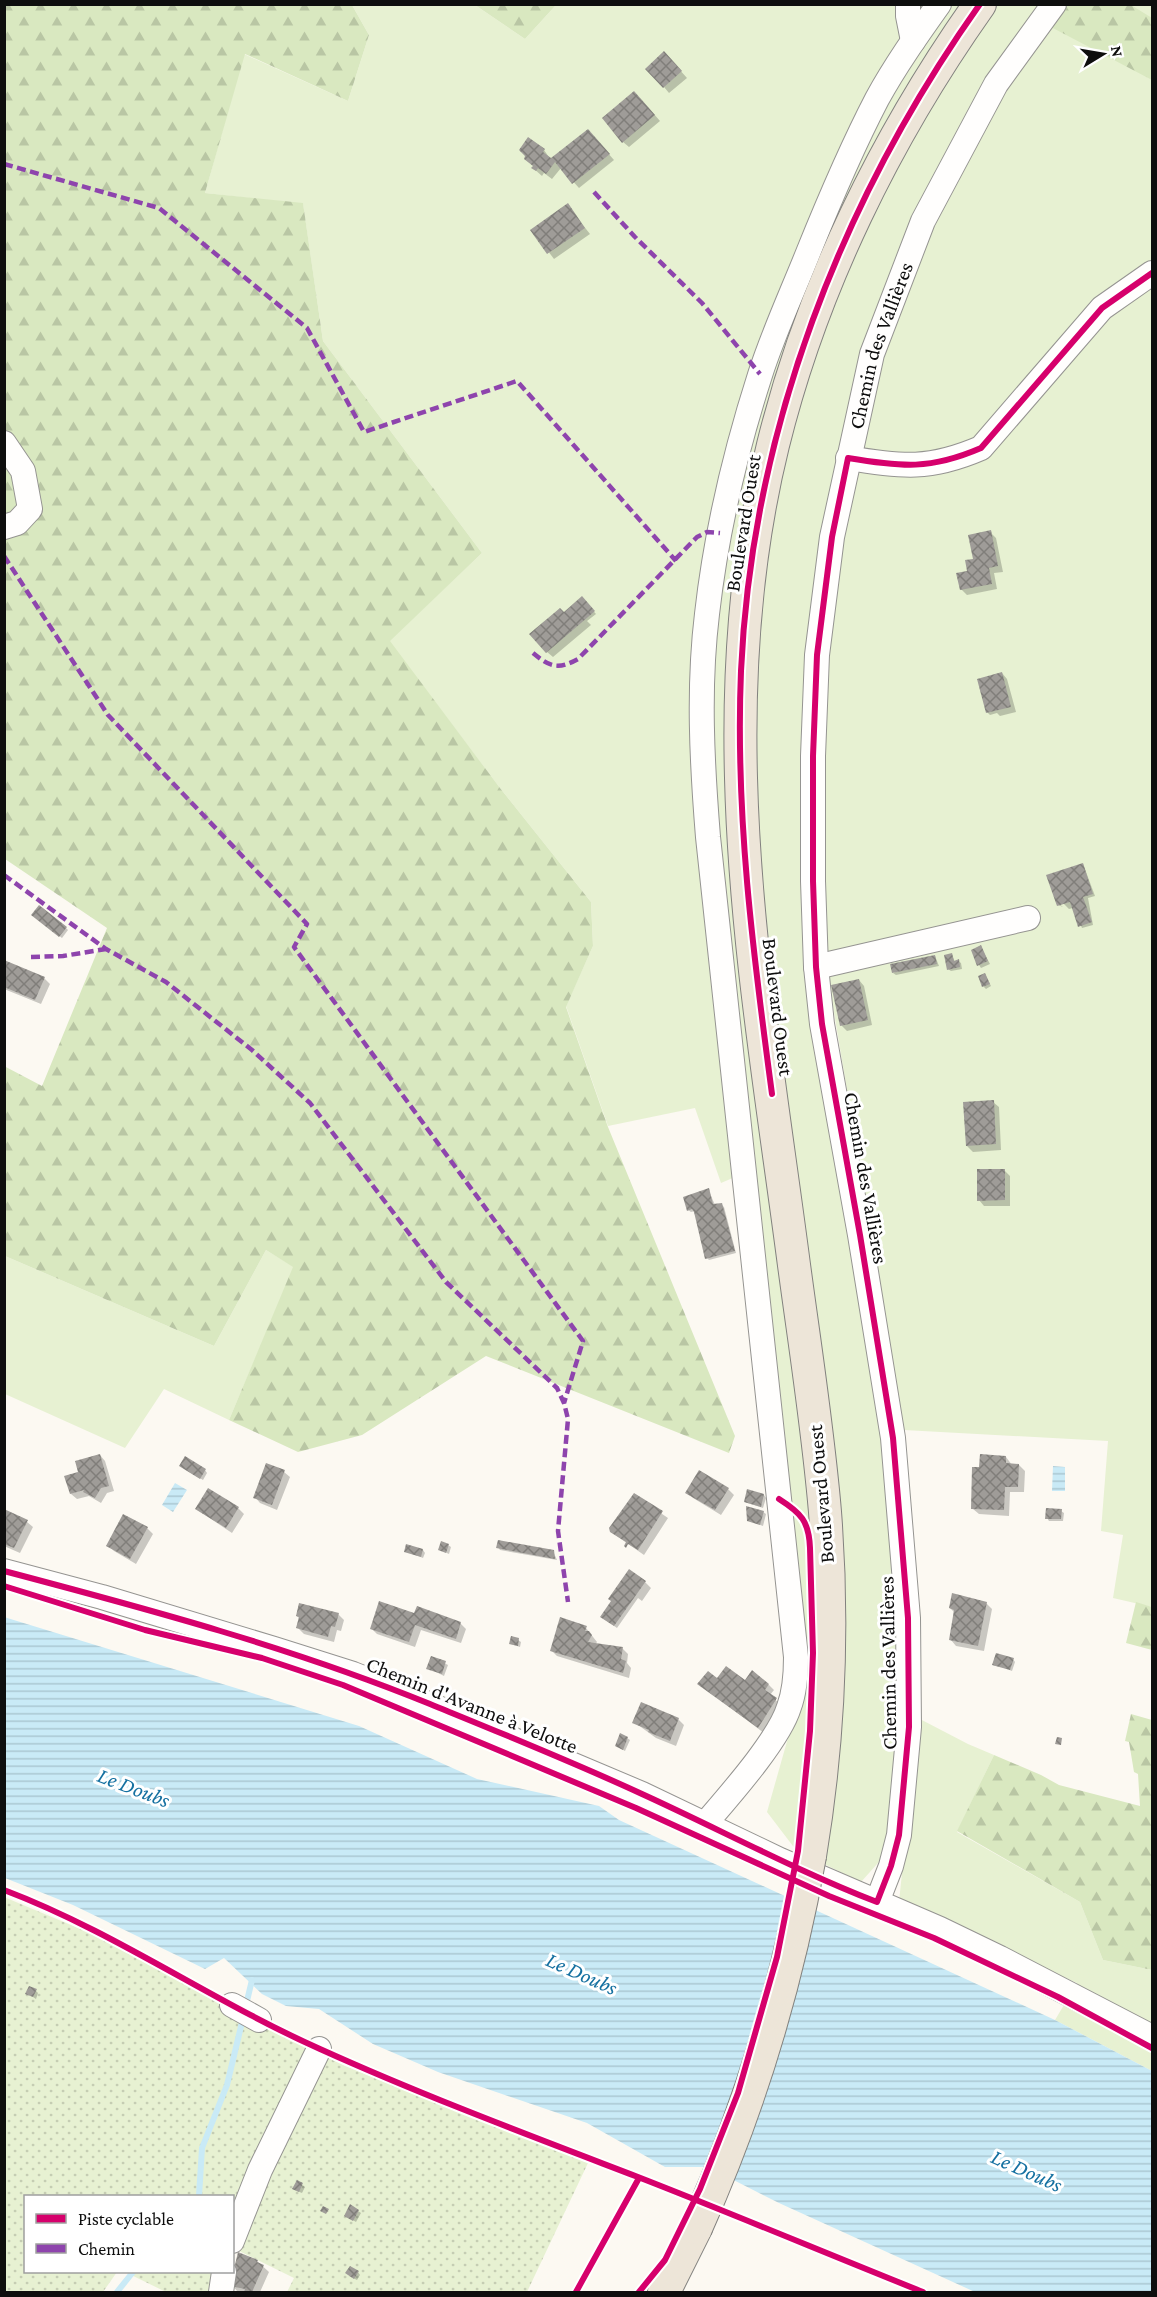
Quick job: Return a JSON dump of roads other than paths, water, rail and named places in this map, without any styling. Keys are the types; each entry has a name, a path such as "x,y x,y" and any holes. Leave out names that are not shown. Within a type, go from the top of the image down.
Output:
{"main road":[{"name":"Boulevard Ouest","path":"664,2292 696,2228 738,2128 761,2061 791,1951 810,1856 823,1772 827,1723 830,1623 827,1544 817,1435 764,1037 747,881 740,752 744,626 751,561 766,474 787,395 809,328 842,247 890,147 933,73 980,4"}],"street":[{"path":"908,4 913,40"},
{"path":"705,1824 781,1726 789,1709 796,1673 708,837 702,720 707,616 730,482 760,374 808,253 850,156 878,99 913,40 939,4"},
{"name":"Chemin des Vallières","path":"877,1902 891,1866 899,1835 909,1727 908,1618 893,1438 822,1024 816,968 813,756 817,655 832,537 872,354 923,221 996,84 1054,4"},
{"path":"848,458 890,465 922,465 953,460 981,448 1102,308 1152,273"},
{"path":"4,443 23,471 30,509 17,523 4,527"},
{"path":"816,968 1028,918"},
{"name":"Chemin d'Avanne à Velotte","path":"4,1571 102,1597 353,1674 571,1763 780,1860 877,1902 1000,1958 1152,2037"},
{"path":"232,2005 259,2020"},
{"path":"234,2236 260,2170 319,2049"},
{"path":"221,2292 224,2273"}],"water":[{"path":"1053,1466 1065,1467 1065,1491 1052,1491"},
{"path":"175,1483 187,1490 173,1512 162,1505"},
{"name":"Le Doubs","path":"4,1617 359,1726 477,1779 599,1806 619,1820 1055,2020 1152,2071 1152,2292 975,2292 779,2203 708,2167 665,2167 587,2123 438,2072 373,2044 319,2009 286,2006 262,1994 224,1958 205,1969 73,1905 5,1878"}],"waterway":[{"path":"246,2005 252,1980"},
{"path":"199,2195 202,2148 227,2085 243,2018"},
{"path":"117,2292 132,2273"}]}
